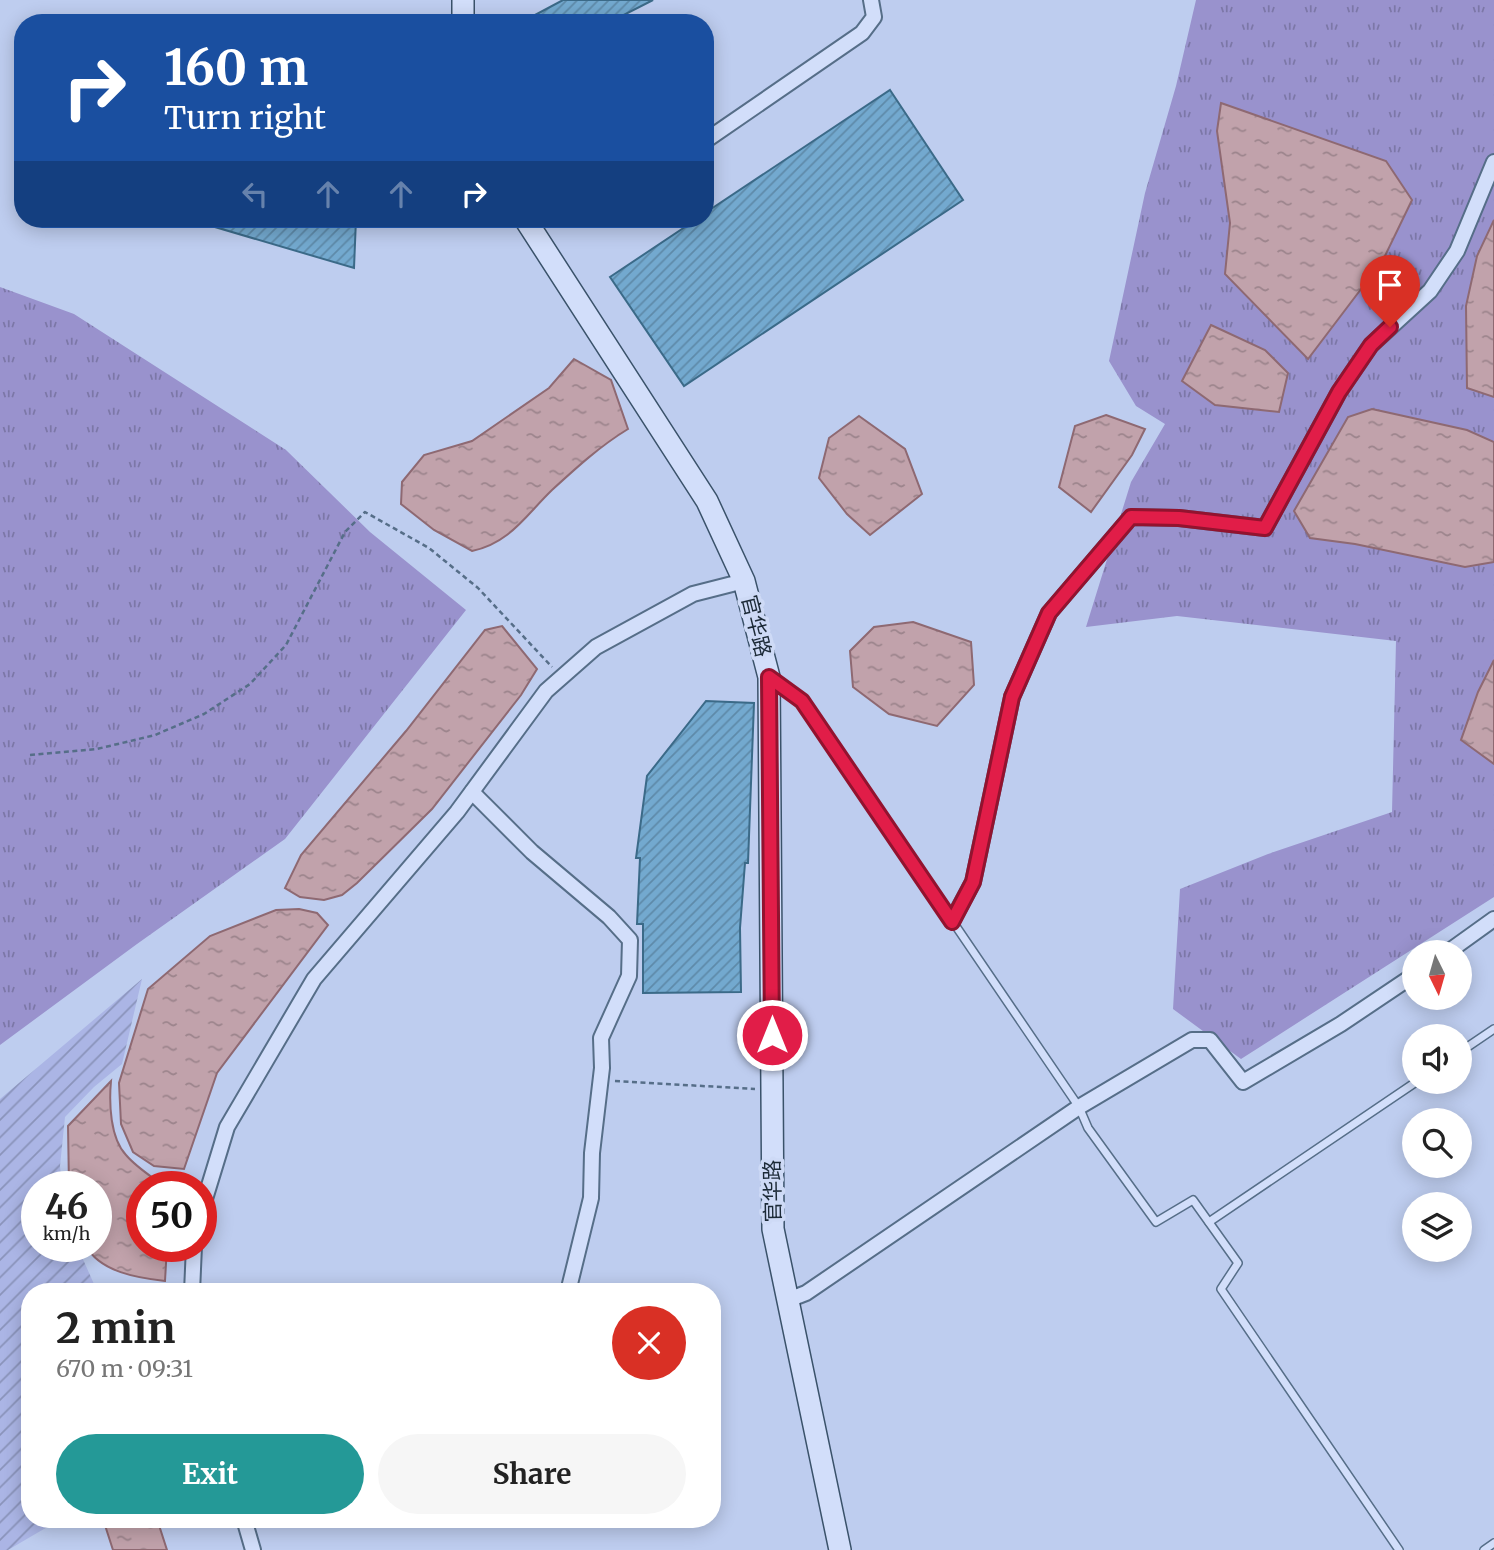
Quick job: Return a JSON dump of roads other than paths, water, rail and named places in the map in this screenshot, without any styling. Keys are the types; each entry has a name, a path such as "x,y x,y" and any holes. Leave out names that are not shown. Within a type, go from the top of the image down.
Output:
{"main road":[{"name":"官华路","path":"531,228 707,501 744,581 769,677 773,1229 840,1550"}],"street":[{"path":"714,135 862,33 874,17 871,0"},
{"path":"952,922 973,882 1012,697 1049,613 1131,517 1179,518 1265,528 1339,392 1371,345 1430,291 1457,251 1490,184 1494,162"},
{"path":"213,1171 227,1126 314,979 472,792 546,691 596,647 693,594 744,581"},
{"path":"472,792 532,852 609,917 630,940 629,976 601,1038 601,1080 592,1153 591,1198 570,1283"},
{"path":"1465,940 1494,919"},
{"path":"788,1300 816,1286 1079,1107 1192,1040 1210,1040 1243,1082 1402,983"},
{"path":"192,1283 193,1262"},
{"path":"247,1528 253,1550"}],"lane":[{"path":"769,677 802,701 1079,1107 1088,1128 1156,1222 1193,1200 1209,1222 1238,1263 1220,1289 1399,1550"},
{"path":"1472,1044 1494,1029"},
{"path":"1209,1222 1402,1091"},
{"path":"1484,1550 1494,1543"}],"water":[{"path":"1221,103 1386,161 1412,200 1383,260 1308,359 1225,274 1230,223 1217,131"},
{"path":"1494,220 1494,397 1467,388 1466,306 1477,256"},
{"path":"1211,325 1265,350 1288,373 1279,412 1215,405 1182,381"},
{"path":"574,359 611,380 628,429 579,466 507,535 497,542 472,551 434,530 401,504 402,482 424,455 472,441 549,388"},
{"path":"1372,409 1467,430 1494,442 1494,562 1465,567 1355,544 1310,538 1294,511 1348,417"},
{"path":"1106,415 1145,429 1132,455 1091,512 1059,487 1075,426"},
{"path":"859,416 905,449 922,494 870,535 847,514 819,478 829,438"},
{"path":"913,622 971,642 974,685 937,726 889,714 853,687 850,651 874,627"},
{"path":"502,626 537,669 521,695 432,809 342,895 324,900 300,897 285,888 301,855 406,731 485,630"},
{"path":"1494,660 1494,764 1461,740 1478,692"},
{"path":"299,909 317,913 328,925 217,1073 184,1169 154,1166 133,1152 121,1124 119,1083 148,989 210,936 276,910"},
{"path":"111,1081 112,1120 117,1139 126,1155 144,1171 126,1171 126,1262 166,1262 165,1281 121,1272 100,1262 112,1262 112,1171 69,1171 68,1126"},
{"path":"106,1528 160,1528 167,1550 113,1550"}]}
